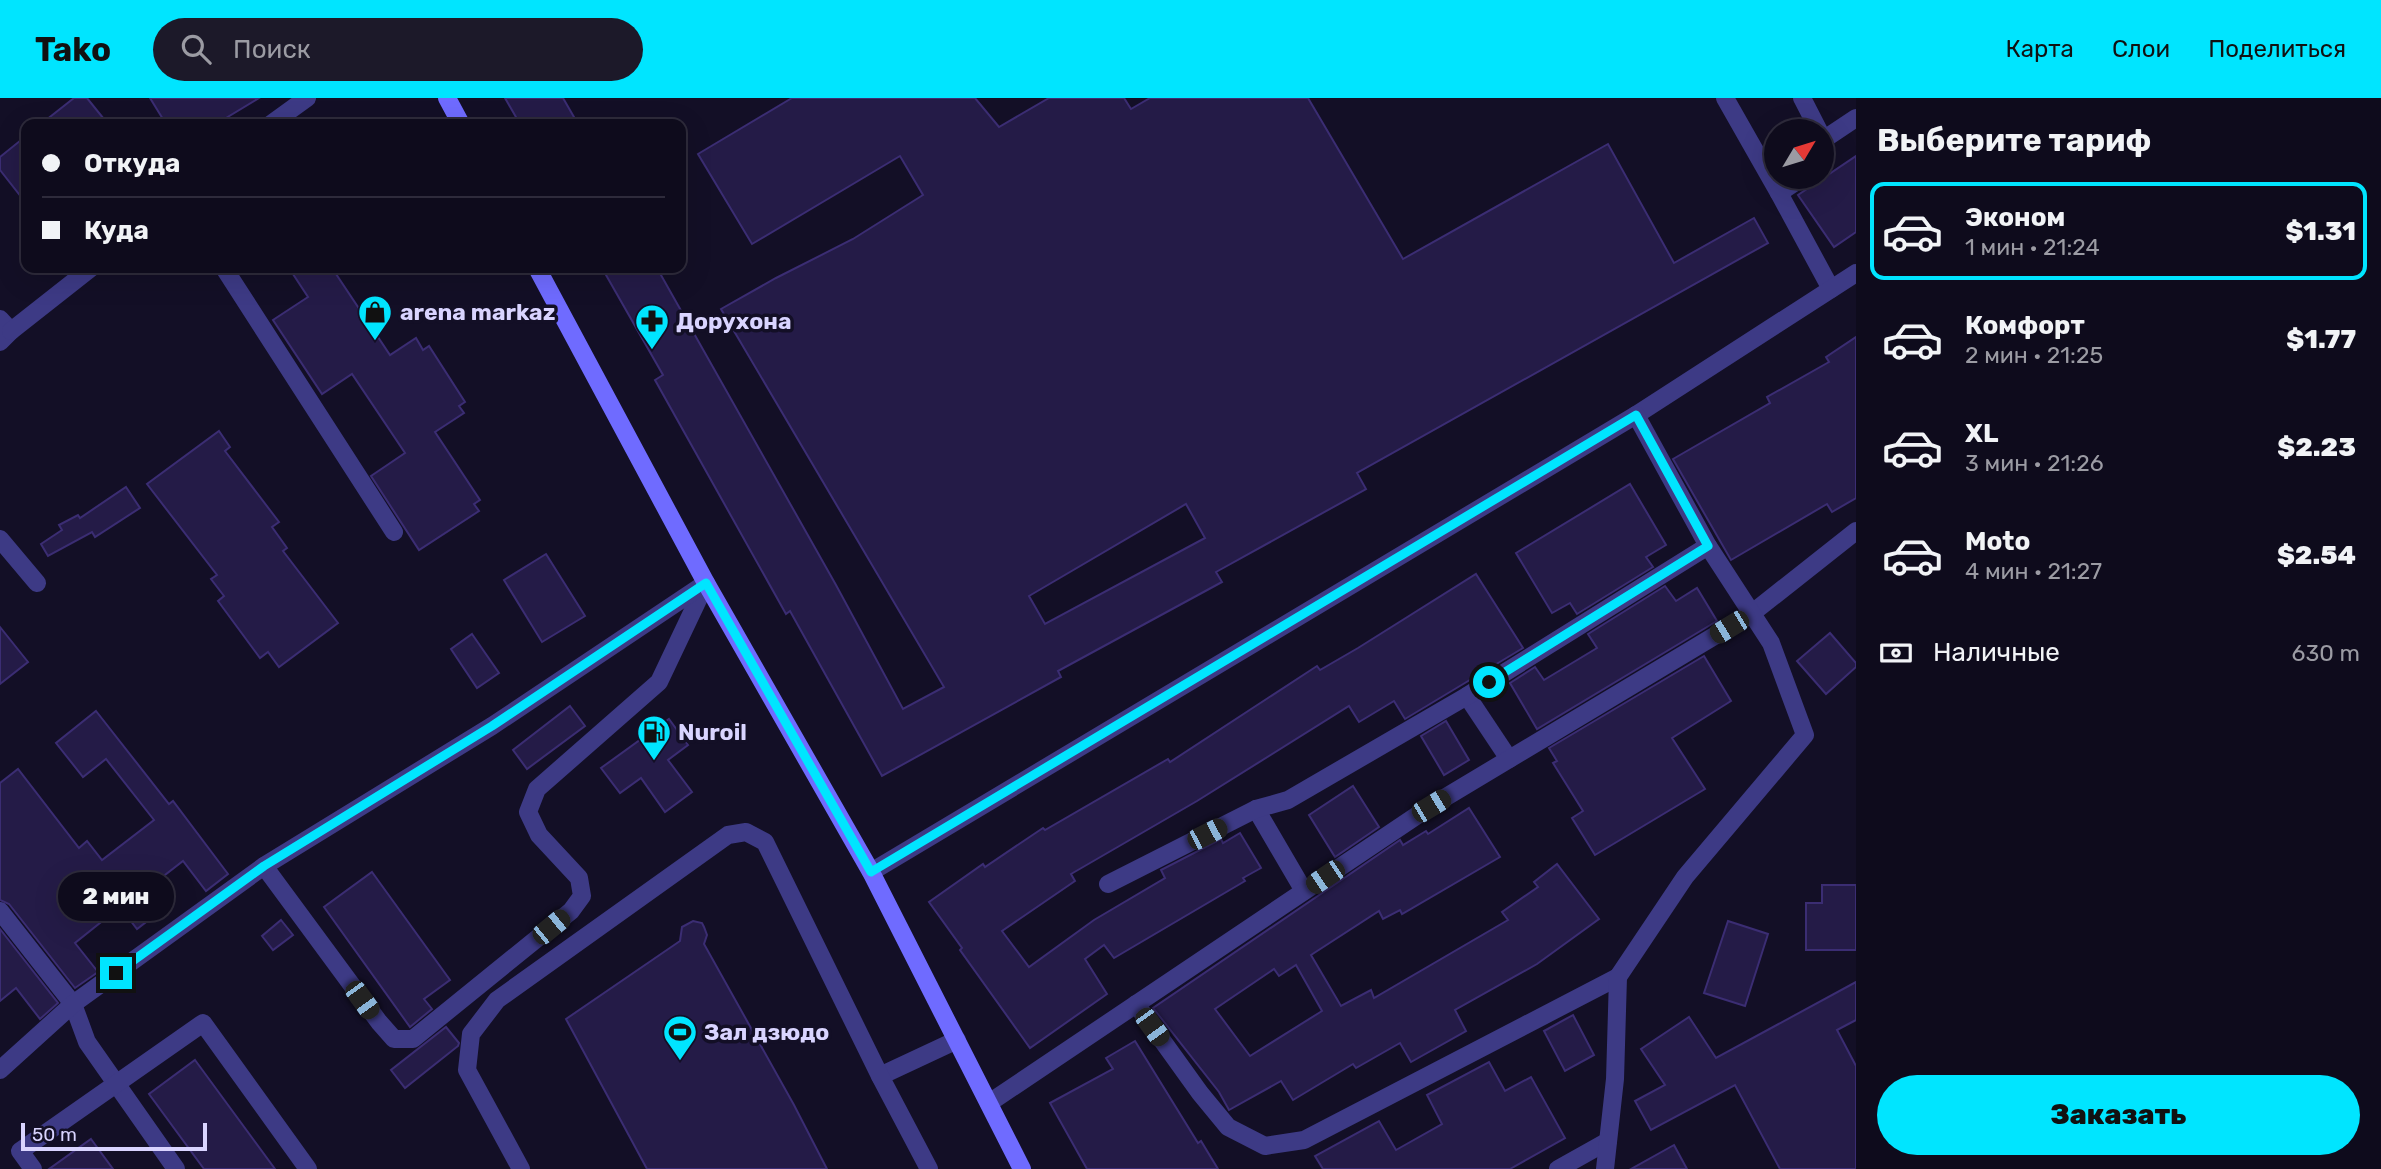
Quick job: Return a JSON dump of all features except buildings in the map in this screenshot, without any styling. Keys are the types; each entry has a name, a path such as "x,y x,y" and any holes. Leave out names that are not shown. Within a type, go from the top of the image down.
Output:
{"main road":[{"path":"447,98 458,119"},
{"path":"540,273 706,583 871,872 1022,1169"}],"street":[{"path":"278,119 307,98"},
{"path":"1725,98 1831,289"},
{"path":"1802,98 1812,119"},
{"path":"1834,131 1856,118"},
{"path":"1779,193 1785,189"},
{"path":"4,331 84,273"},
{"path":"227,273 394,532"},
{"path":"871,872 1636,415 1856,273"},
{"path":"1136,1004 1200,1093 1228,1126 1265,1146 1304,1140 1618,977 1685,877 1805,735 1771,643 1708,546 1636,415"},
{"path":"989,1103 1431,806 1751,614 1856,531"},
{"path":"0,539 37,583"},
{"path":"1108,884 1256,809 1288,800 1467,696 1708,546"},
{"path":"0,1070 73,1004 264,866 492,726 706,583"},
{"path":"264,866 379,1022 394,1039 413,1040 571,911 582,896 579,878 538,835 528,812 537,789 659,682 706,583"},
{"path":"1467,696 1509,759"},
{"path":"1256,809 1304,891"},
{"path":"521,1169 467,1070 471,1034 497,1000 728,835 746,832 765,842 880,1076 929,1169"},
{"path":"0,911 73,1004 87,1042 176,1169"},
{"path":"1605,1169 1615,1079 1618,977"},
{"path":"33,1169 20,1151 203,1023 308,1169"},
{"path":"880,1076 957,1040"},
{"path":"1558,1169 1608,1141"}],"place":[{"name":"arena markaz","path":"375,342"},
{"name":"Дорухона","path":"652,351"},
{"name":"Nuroil","path":"654,762"},
{"name":"Зал дзюдо","path":"680,1062"}],"route":[{"path":"116,973 264,866 492,726 706,583 871,872 1636,415 1708,546 1489,682"}]}
